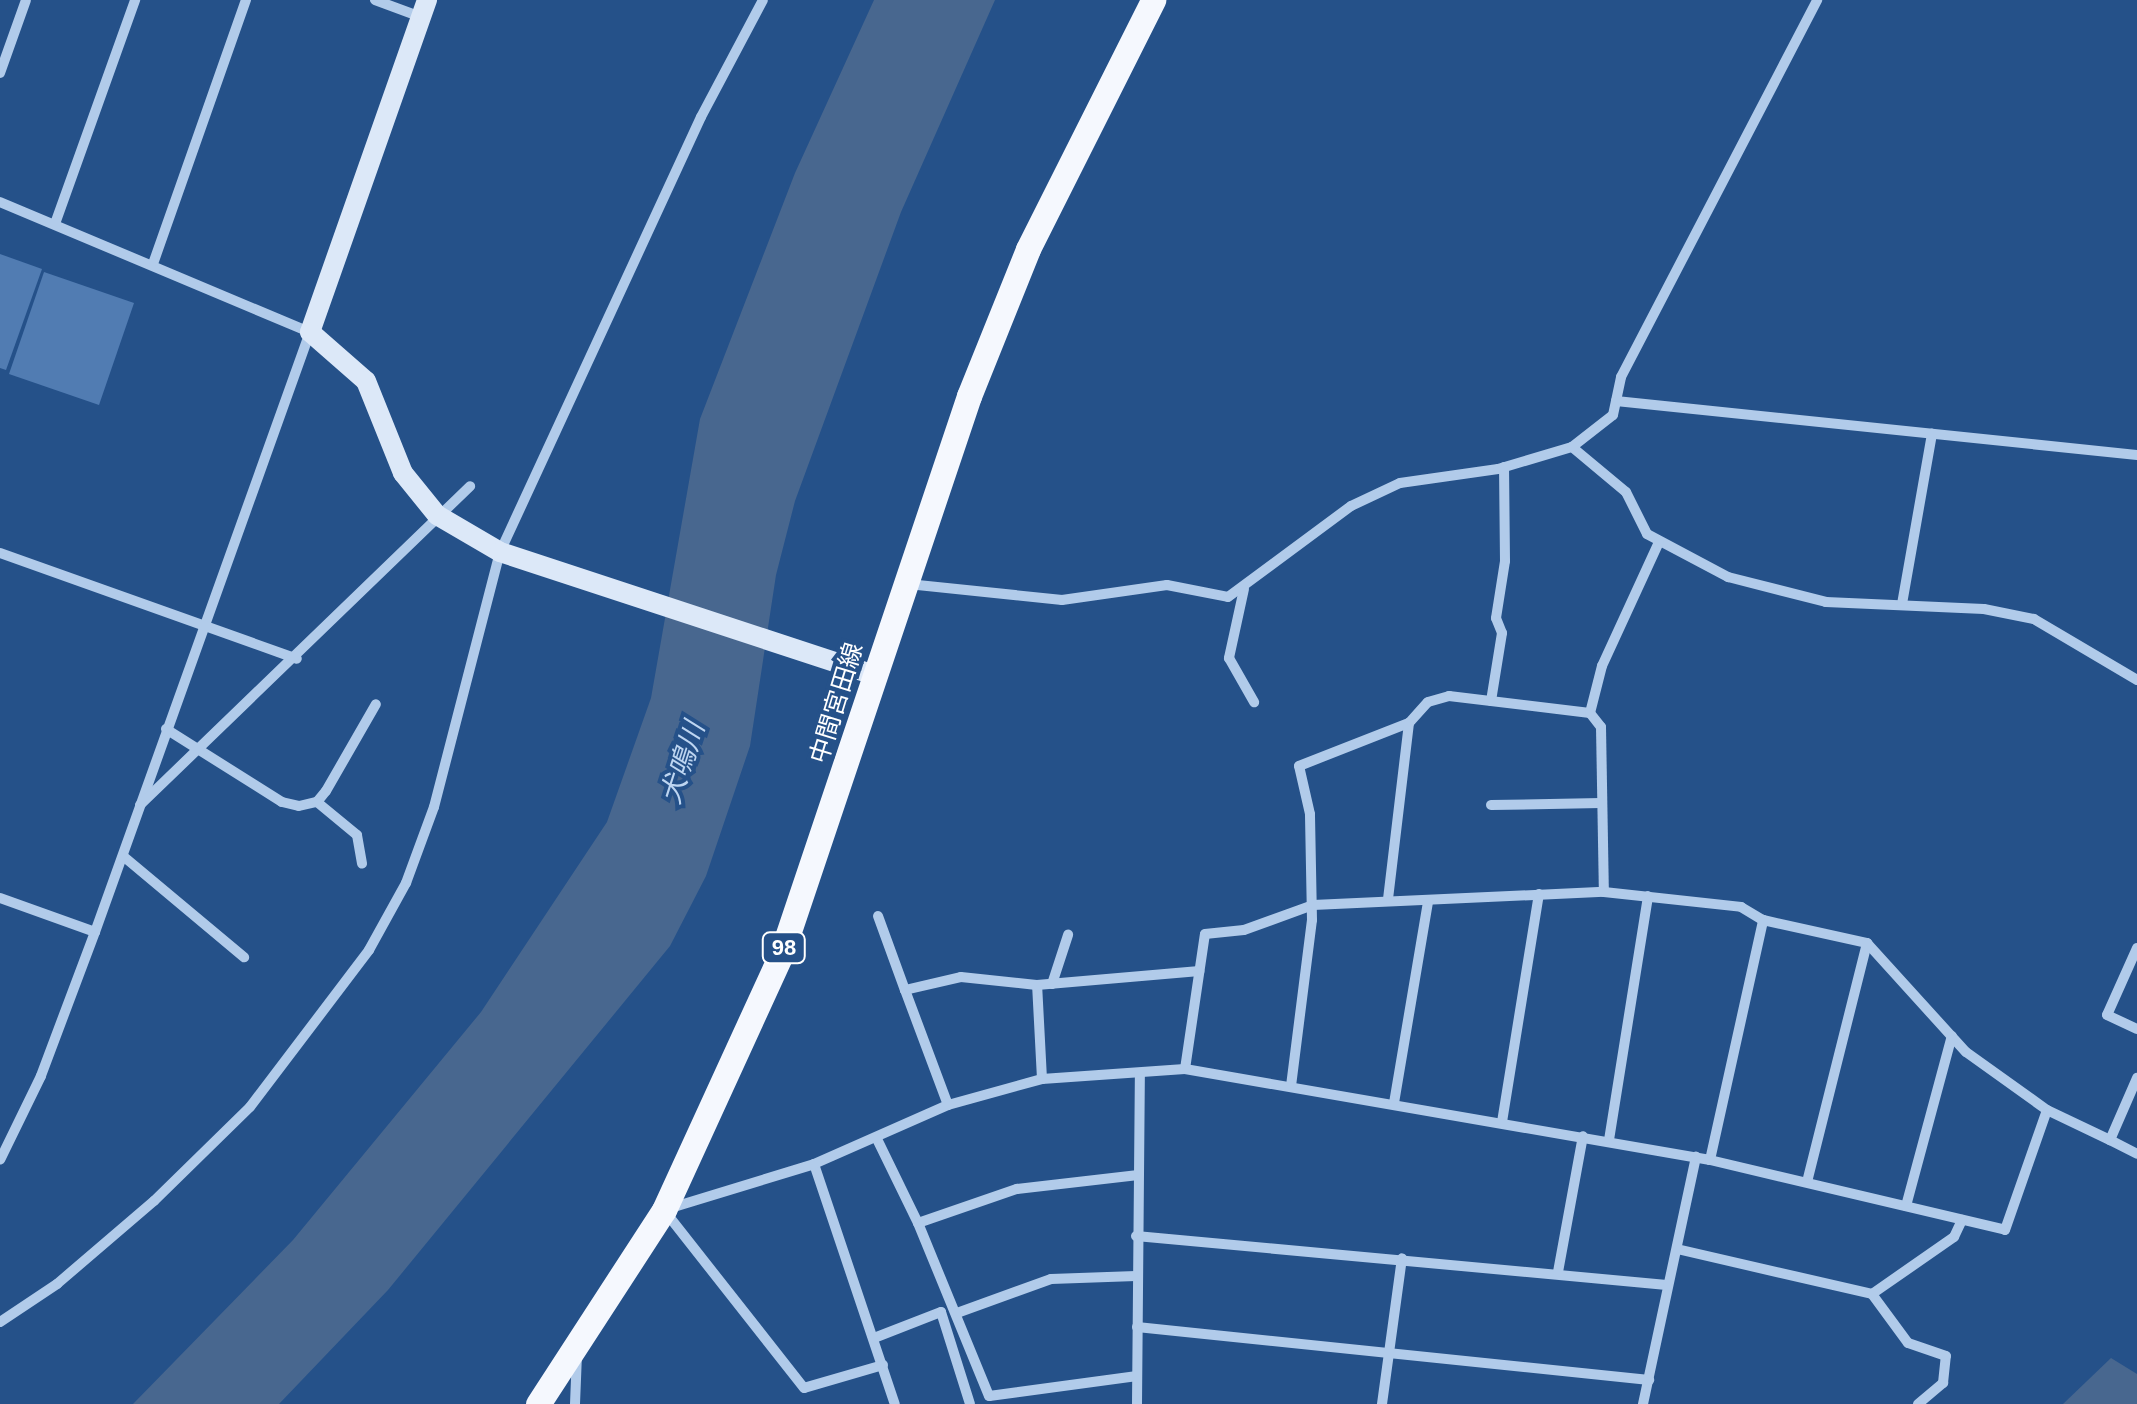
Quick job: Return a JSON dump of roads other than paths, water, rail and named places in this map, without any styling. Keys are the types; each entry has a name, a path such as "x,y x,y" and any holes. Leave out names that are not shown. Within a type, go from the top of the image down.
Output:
{"main road":[{"name":"中間宮田線","path":"538,1404 664,1210 802,908 874,675 969,396 1028,249 1152,0"}],"street":[{"path":"0,73 26,0"},
{"path":"56,221 135,0"},
{"path":"154,261 246,0"},
{"path":"0,1160 41,1076 123,856 424,8 374,0"},
{"path":"0,1322 57,1284 154,1202 250,1107 369,950 406,883 434,806 500,552 701,118 763,0"},
{"path":"907,584 1062,600 1168,585 1228,597 1244,589 1351,506 1400,483 1504,467 1572,446 1612,415 1622,377 1817,0"},
{"path":"0,202 154,261 310,332 366,381 421,499 466,535 520,560 850,664 874,675"},
{"path":"1616,401 2137,455"},
{"path":"1902,604 1932,434"},
{"path":"1572,446 1626,492 1647,534 1782,596 2034,619 2137,680"},
{"path":"1491,701 1502,633 1496,618 1505,562 1504,467"},
{"path":"139,806 297,659 470,486"},
{"path":"1590,713 1602,666 1659,542"},
{"path":"0,553 297,659"},
{"path":"1244,589 1229,658 1254,702"},
{"path":"1291,1086 1309,907 1310,814 1300,766 1410,723 1428,702 1449,696 1590,713 1601,727 1604,892"},
{"path":"317,802 376,704"},
{"path":"1388,898 1410,723"},
{"path":"166,729 282,802 317,802 357,835 362,864"},
{"path":"1491,805 1601,803"},
{"path":"123,856 244,957"},
{"path":"1185,1069 1205,934 1244,930 1309,907 1388,898 1428,900 1604,892 1741,907 1763,920 1866,943 1952,1036 2047,1110 2137,1154"},
{"path":"1502,1122 1538,894"},
{"path":"1608,1140 1648,896"},
{"path":"0,898 95,932"},
{"path":"1394,1103 1428,900"},
{"path":"878,916 948,1105"},
{"path":"1710,1160 1763,920"},
{"path":"1052,984 1068,935"},
{"path":"1806,1182 1866,943"},
{"path":"2137,948 2107,1015 2137,1029"},
{"path":"905,990 961,977 1037,985 1200,971"},
{"path":"1037,985 1042,1079"},
{"path":"1906,1206 1952,1036"},
{"path":"883,1366 804,1388 664,1210 814,1164 948,1105 1042,1079 1185,1069 1696,1157 2005,1230 2047,1110"},
{"path":"1137,1404 1140,1074"},
{"path":"2110,1140 2137,1078"},
{"path":"1558,1272 1583,1136"},
{"path":"877,1139 918,1223 989,1396 1137,1376"},
{"path":"1643,1404 1696,1157"},
{"path":"814,1164 895,1404"},
{"path":"918,1223 1017,1189 1138,1174"},
{"path":"1872,1294 1954,1237 1962,1220"},
{"path":"1136,1236 1667,1285"},
{"path":"1677,1249 1872,1294 1908,1343 1946,1356 1943,1383 1918,1404"},
{"path":"1382,1404 1402,1258"},
{"path":"957,1313 1051,1279 1136,1276"},
{"path":"874,1338 941,1312 970,1404"},
{"path":"1137,1326 1649,1380"},
{"path":"575,1404 578,1344"},
{"path":"1037,1390 1040,1404"}],"water":[{"name":"犬鳴川","path":"874,0 995,0 901,212 795,501 776,575 750,746 706,876 670,946 388,1290 279,1404 133,1404 293,1240 481,1012 607,822 651,698 700,419 795,173"},
{"path":"2111,1358 2137,1374 2137,1404 2063,1404"}]}
